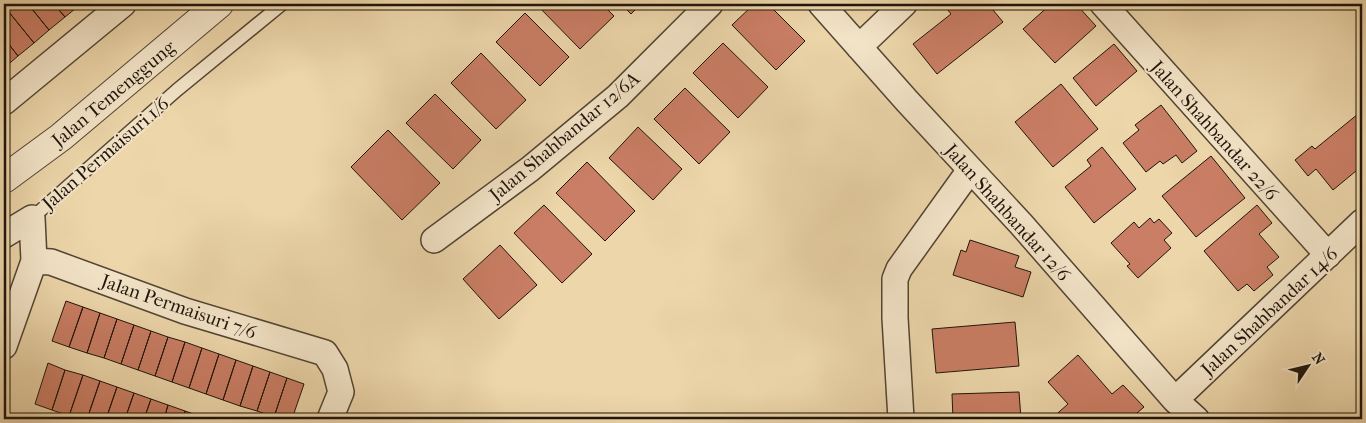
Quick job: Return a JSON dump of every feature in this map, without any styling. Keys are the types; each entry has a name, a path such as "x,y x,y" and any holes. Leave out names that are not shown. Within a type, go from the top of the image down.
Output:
{"street":[{"path":"4,102 123,4"},
{"name":"Jalan Temenggung","path":"4,179 61,137 220,4"},
{"name":"Jalan Shahbandar 12/6A","path":"434,240 530,169 618,96 710,4"},
{"name":"Jalan Shahbandar 12/6","path":"821,4 1021,224 1175,400 1196,419"},
{"path":"859,47 904,4"},
{"name":"Jalan Shahbandar 22/6","path":"1103,4 1328,255"},
{"path":"900,419 894,318 895,279 899,269 970,170"},
{"path":"4,235 32,218"},
{"name":"Jalan Permaisuri 1/6","path":"4,346 34,261 32,218"},
{"name":"Jalan Shahbandar 14/6","path":"1175,400 1362,222"},
{"name":"Jalan Permaisuri 7/6","path":"34,261 51,262 185,311 325,353 335,368 341,392 330,419"}],"lane":[{"name":"Jalan Permaisuri 1/6","path":"32,218 177,90 282,4"}],"building":[{"path":"7,4 28,4 49,30 34,43 4,6"},
{"path":"28,4 54,4 65,17 49,30"},
{"path":"54,4 81,4 65,17"},
{"path":"536,4 602,4 614,16 580,49"},
{"path":"621,4 641,4 631,14"},
{"path":"754,4 768,4 805,41 776,70 732,25"},
{"path":"943,4 988,4 1003,22 937,74 913,44 951,14"},
{"path":"1051,4 1076,4 1096,26 1055,63 1023,29"},
{"path":"4,6 34,43 18,56 4,38"},
{"path":"525,13 569,57 540,86 496,42"},
{"path":"4,38 18,56 4,68"},
{"path":"723,43 768,87 738,118 693,73"},
{"path":"1114,44 1137,71 1096,106 1073,78"},
{"path":"481,53 526,100 496,129 451,83"},
{"path":"1061,84 1098,129 1053,167 1015,122"},
{"path":"685,88 730,132 699,164 654,119"},
{"path":"435,94 481,140 453,169 406,123"},
{"path":"1161,105 1197,151 1182,163 1176,155 1163,164 1160,161 1146,172 1123,143 1139,130 1135,125"},
{"path":"1358,114 1362,119 1362,166 1333,190 1316,169 1308,176 1295,160 1312,146 1315,149"},
{"path":"638,127 682,169 653,200 609,158"},
{"path":"388,130 440,183 402,220 351,167"},
{"path":"1102,147 1136,189 1094,223 1065,187 1091,166 1087,160"},
{"path":"1211,156 1245,198 1196,237 1162,196"},
{"path":"587,162 635,211 605,241 556,193"},
{"path":"544,205 592,254 562,283 514,233"},
{"path":"1257,205 1272,223 1259,234 1279,257 1267,267 1273,275 1254,291 1247,284 1238,291 1204,251"},
{"path":"1150,218 1154,223 1159,219 1172,233 1164,240 1171,248 1138,278 1127,266 1130,264 1111,243 1134,222 1139,228"},
{"path":"970,240 1019,256 1015,267 1031,272 1023,297 953,275 961,250 966,252"},
{"path":"500,245 537,285 499,319 463,279"},
{"path":"66,301 83,307 69,347 52,341"},
{"path":"83,307 100,313 87,353 69,347"},
{"path":"100,313 117,319 104,358 87,353"},
{"path":"117,319 134,325 121,364 104,358"},
{"path":"1015,322 1019,366 936,373 932,329"},
{"path":"134,325 151,331 138,370 121,364"},
{"path":"151,331 168,337 155,376 138,370"},
{"path":"168,337 185,342 172,382 155,376"},
{"path":"185,342 202,348 189,388 172,382"},
{"path":"202,348 219,354 206,394 189,388"},
{"path":"219,354 236,360 223,400 206,394"},
{"path":"1078,355 1112,394 1123,385 1144,407 1130,419 1051,419 1068,404 1048,382"},
{"path":"236,360 253,366 240,406 223,400"},
{"path":"48,363 65,370 52,410 35,404"},
{"path":"253,366 270,372 257,411 240,406"},
{"path":"65,370 83,375 69,416 52,410"},
{"path":"270,372 287,378 274,417 257,411"},
{"path":"83,375 100,381 87,419 69,416"},
{"path":"287,378 304,384 292,419 281,419 274,417"},
{"path":"100,381 117,387 106,419 87,419"},
{"path":"117,387 134,393 125,419 106,419"},
{"path":"1019,392 1021,419 953,419 952,394"},
{"path":"134,393 151,399 144,419 125,419"},
{"path":"151,399 168,405 164,419 144,419"},
{"path":"168,405 185,411 183,419 164,419"},
{"path":"185,411 202,417 202,419 183,419"}]}
